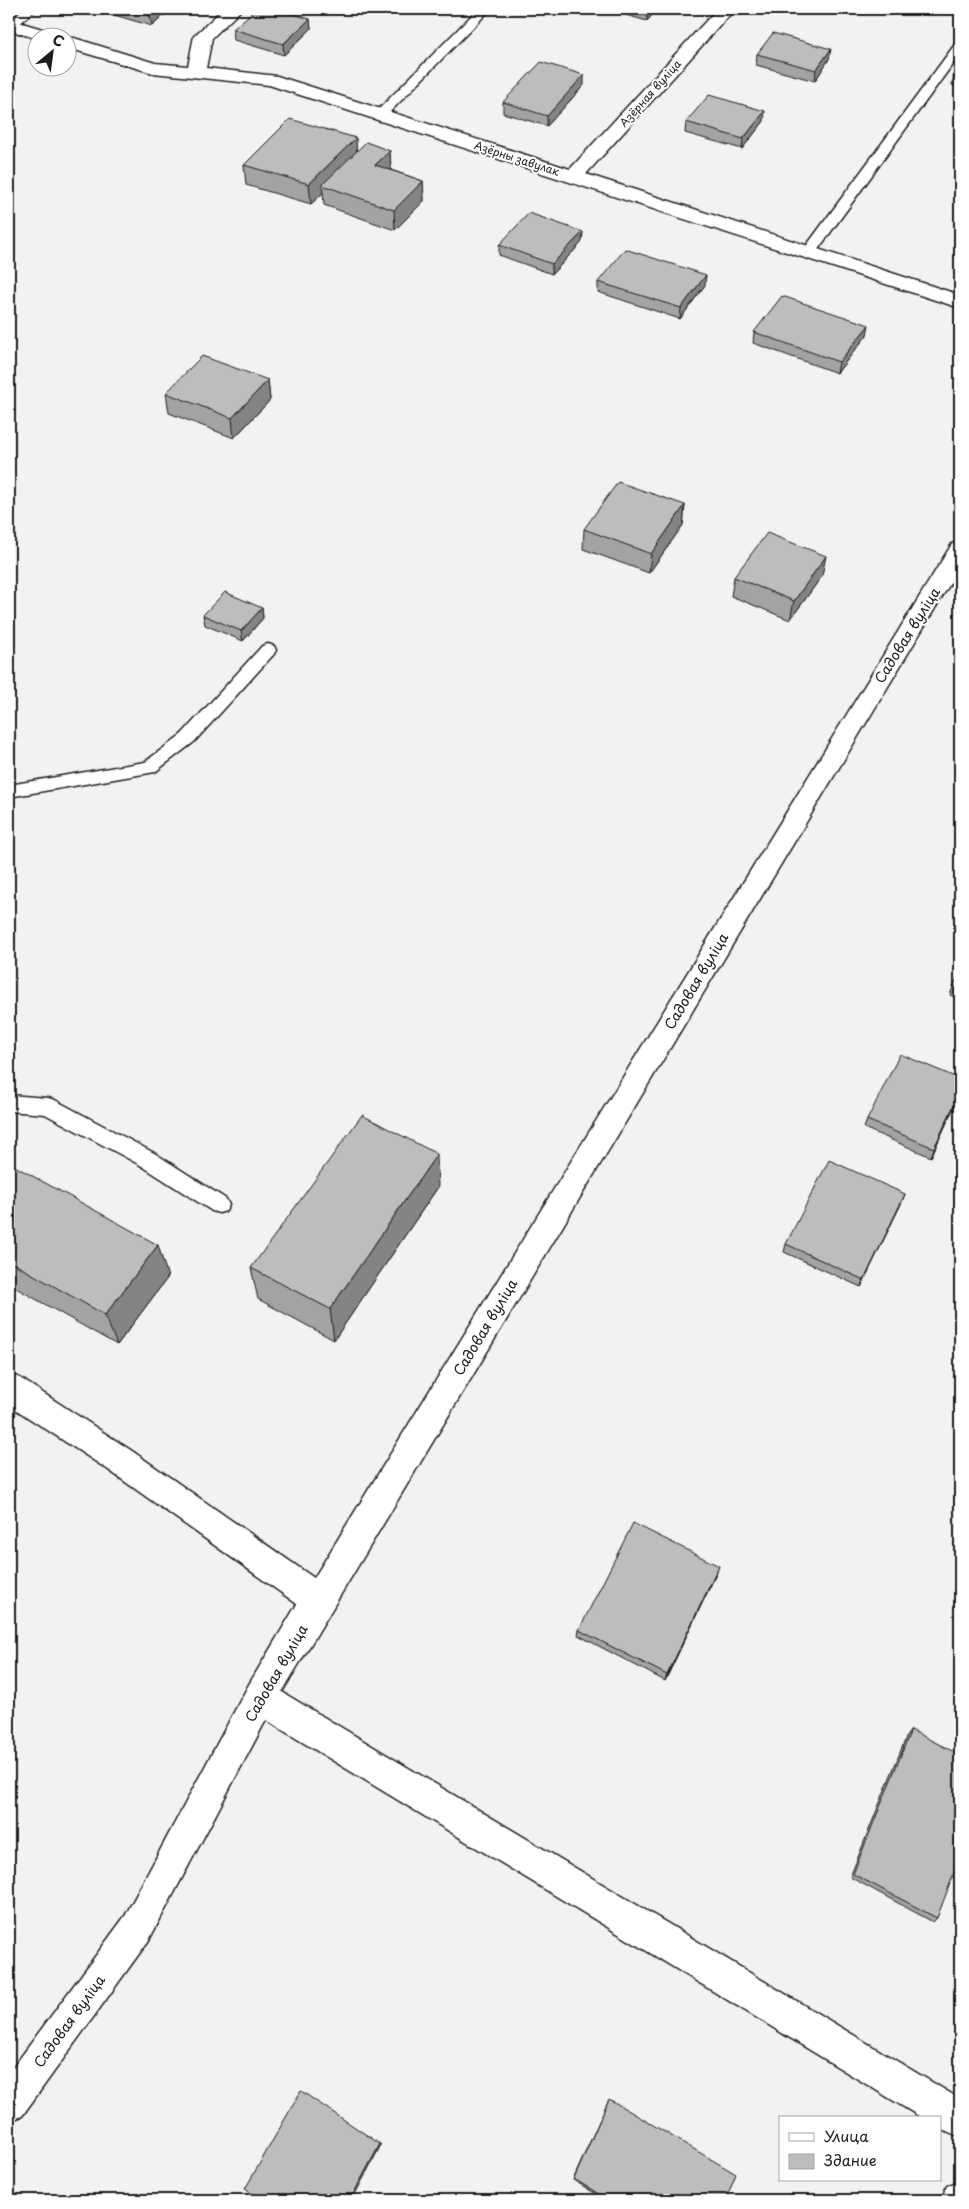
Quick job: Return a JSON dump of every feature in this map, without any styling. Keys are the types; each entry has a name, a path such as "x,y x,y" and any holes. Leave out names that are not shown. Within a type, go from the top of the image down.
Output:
{"street":[{"path":"196,73 203,36 233,9"},
{"name":"Азёрная вуліца","path":"574,176 726,9"},
{"path":"10,25 28,30"},
{"name":"Азёрны завулак","path":"78,45 153,68 271,80 574,176 960,302"},
{"name":"Садовая вуліца","path":"9,2103 136,1928 260,1698 318,1600 960,549"},
{"path":"9,1388 122,1461 318,1600"},
{"path":"260,1698 960,2120"}],"lane":[{"path":"10,25 30,9"},
{"path":"381,114 485,9"},
{"path":"809,252 960,46"},
{"path":"9,791 149,768 188,738 268,650"},
{"path":"9,1103 48,1106 149,1160 219,1205"}],"building":[{"path":"127,9 158,9 150,16"},
{"path":"256,9 277,9 310,19 283,44 233,29"},
{"path":"773,33 831,49 816,70 757,54"},
{"path":"541,62 584,75 547,116 503,102"},
{"path":"960,66 960,76 954,74"},
{"path":"709,95 765,111 743,139 686,122"},
{"path":"290,119 356,138 309,184 244,165"},
{"path":"366,142 390,151 375,165 423,181 394,210 322,185"},
{"path":"529,213 583,232 552,264 499,245"},
{"path":"625,249 706,275 681,308 598,282"},
{"path":"782,296 869,325 839,362 754,332"},
{"path":"202,356 268,380 232,418 166,393"},
{"path":"618,482 685,505 651,554 584,529"},
{"path":"767,533 826,556 794,601 734,577"},
{"path":"225,592 262,608 241,631 203,615"},
{"path":"960,972 960,989 953,987"},
{"path":"900,1054 960,1079 960,1092 934,1148 867,1120"},
{"path":"362,1115 437,1154 330,1309 251,1268"},
{"path":"829,1160 905,1194 864,1280 786,1244"},
{"path":"9,1163 158,1245 105,1315 9,1261"},
{"path":"633,1523 719,1566 667,1675 579,1630"},
{"path":"911,1730 960,1755 960,1857 937,1918 853,1874"},
{"path":"301,2091 380,2144 350,2200 261,2200 245,2189"},
{"path":"609,2099 736,2174 726,2200 609,2200 574,2179"}]}
